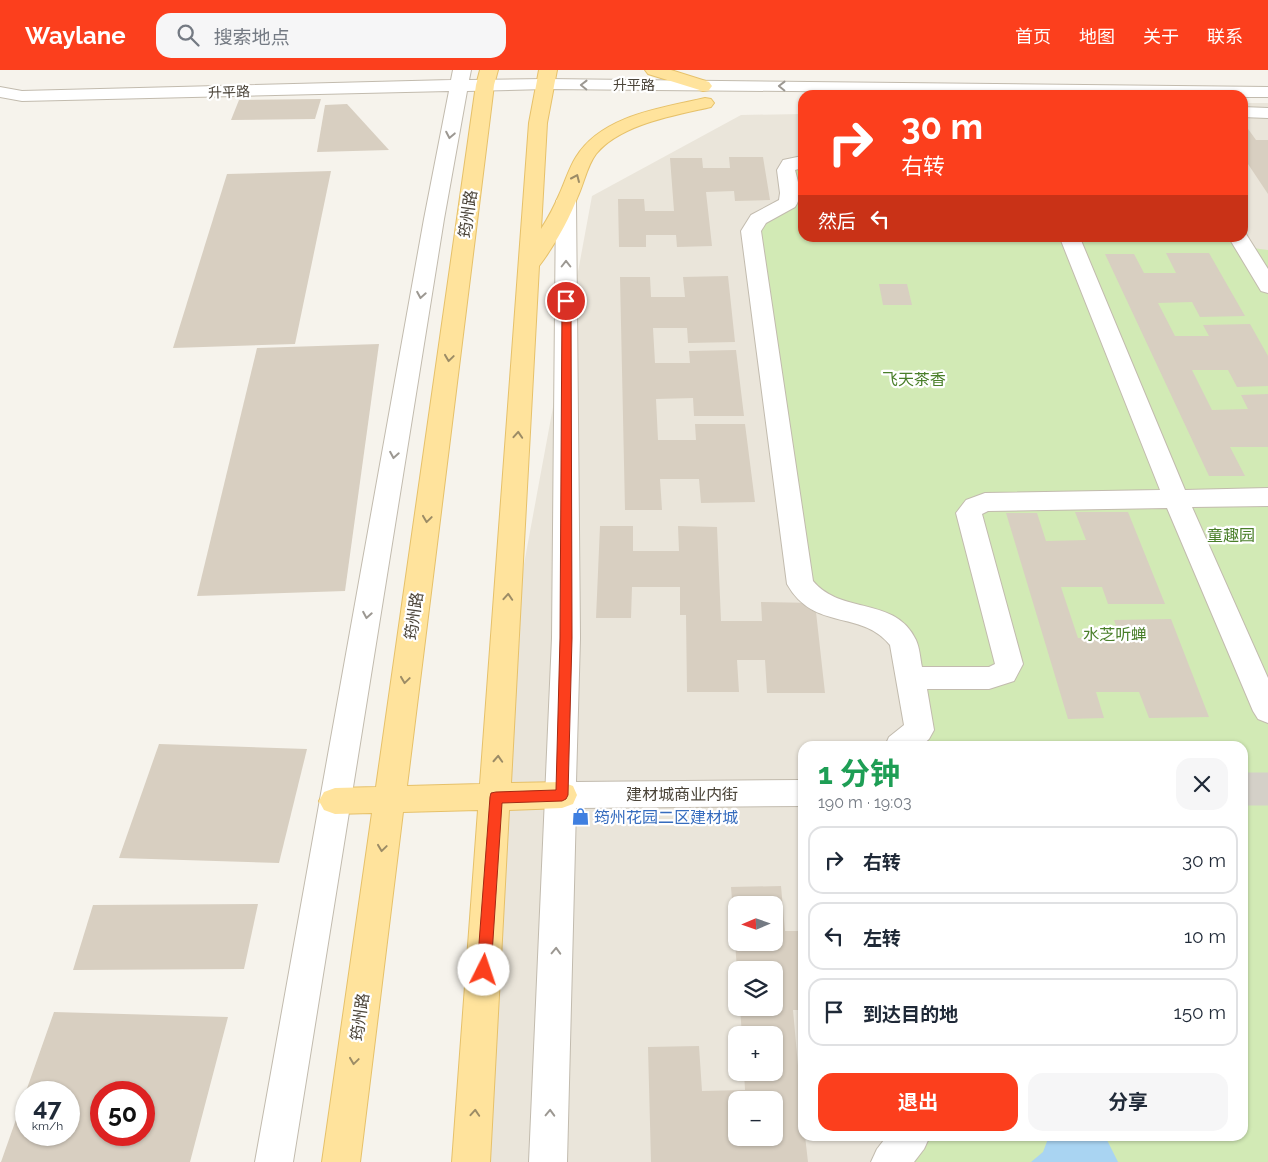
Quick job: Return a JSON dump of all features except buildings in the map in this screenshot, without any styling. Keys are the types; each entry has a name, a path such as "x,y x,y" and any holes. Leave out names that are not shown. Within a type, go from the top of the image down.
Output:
{"main road":[{"path":"654,70 704,94"},
{"name":"筠州路","path":"341,1162 389,800 473,85"},
{"path":"471,1162 538,123 550,89"},
{"path":"529,267 566,201 590,149 611,133 704,94"},
{"path":"335,801 562,795"}],"street":[{"name":"升平路","path":"0,92 22,96 178,94 473,85 704,94 798,94"},
{"path":"274,1162 434,219 473,85"},
{"name":"升平路","path":"1248,92 1268,92"},
{"name":"升平路","path":"639,102 704,94 724,103"},
{"path":"1248,112 1268,113"},
{"path":"798,163 790,164 786,170 790,193 788,203 792,209 758,219 751,232 800,584 806,594 825,607 862,614 893,628 903,641 918,730 906,741"},
{"path":"548,1162 566,638 566,201"},
{"path":"1072,242 1176,499 1268,711"},
{"path":"1239,242 1268,287"},
{"path":"1243,242 1250,246 1268,250"},
{"path":"910,678 989,678 1004,674 1009,664 969,512 975,506 985,502 1268,497"},
{"name":"建材城商业内街","path":"562,795 798,793"},
{"path":"890,1162 907,1141"}],"shaded area":[{"path":"1248,103 1268,103 1268,1162 462,1162 505,667 592,196 741,115 798,114 798,242 1248,242"}],"green space":[{"path":"794,162 798,162 798,242 1243,242 1256,248 1268,250 1268,1162 890,1162 907,1141 1248,1141 1248,741 906,741 919,730 903,641 806,594 753,226 781,208"}],"water":[{"path":"1047,1141 1108,1141 1118,1162 1031,1162 1043,1152"}],"tunnel":[{"path":"1248,789 1268,789"}],"place":[{"name":"筠州花园二区建材城","path":"580,817"}],"route":[{"path":"484,970 496,797 562,795 566,638 566,301"}],"park label":[{"name":"飞天茶香","path":"914,379"},
{"name":"童趣园","path":"1231,535"},
{"name":"水芝听蝉","path":"1115,634"}]}
